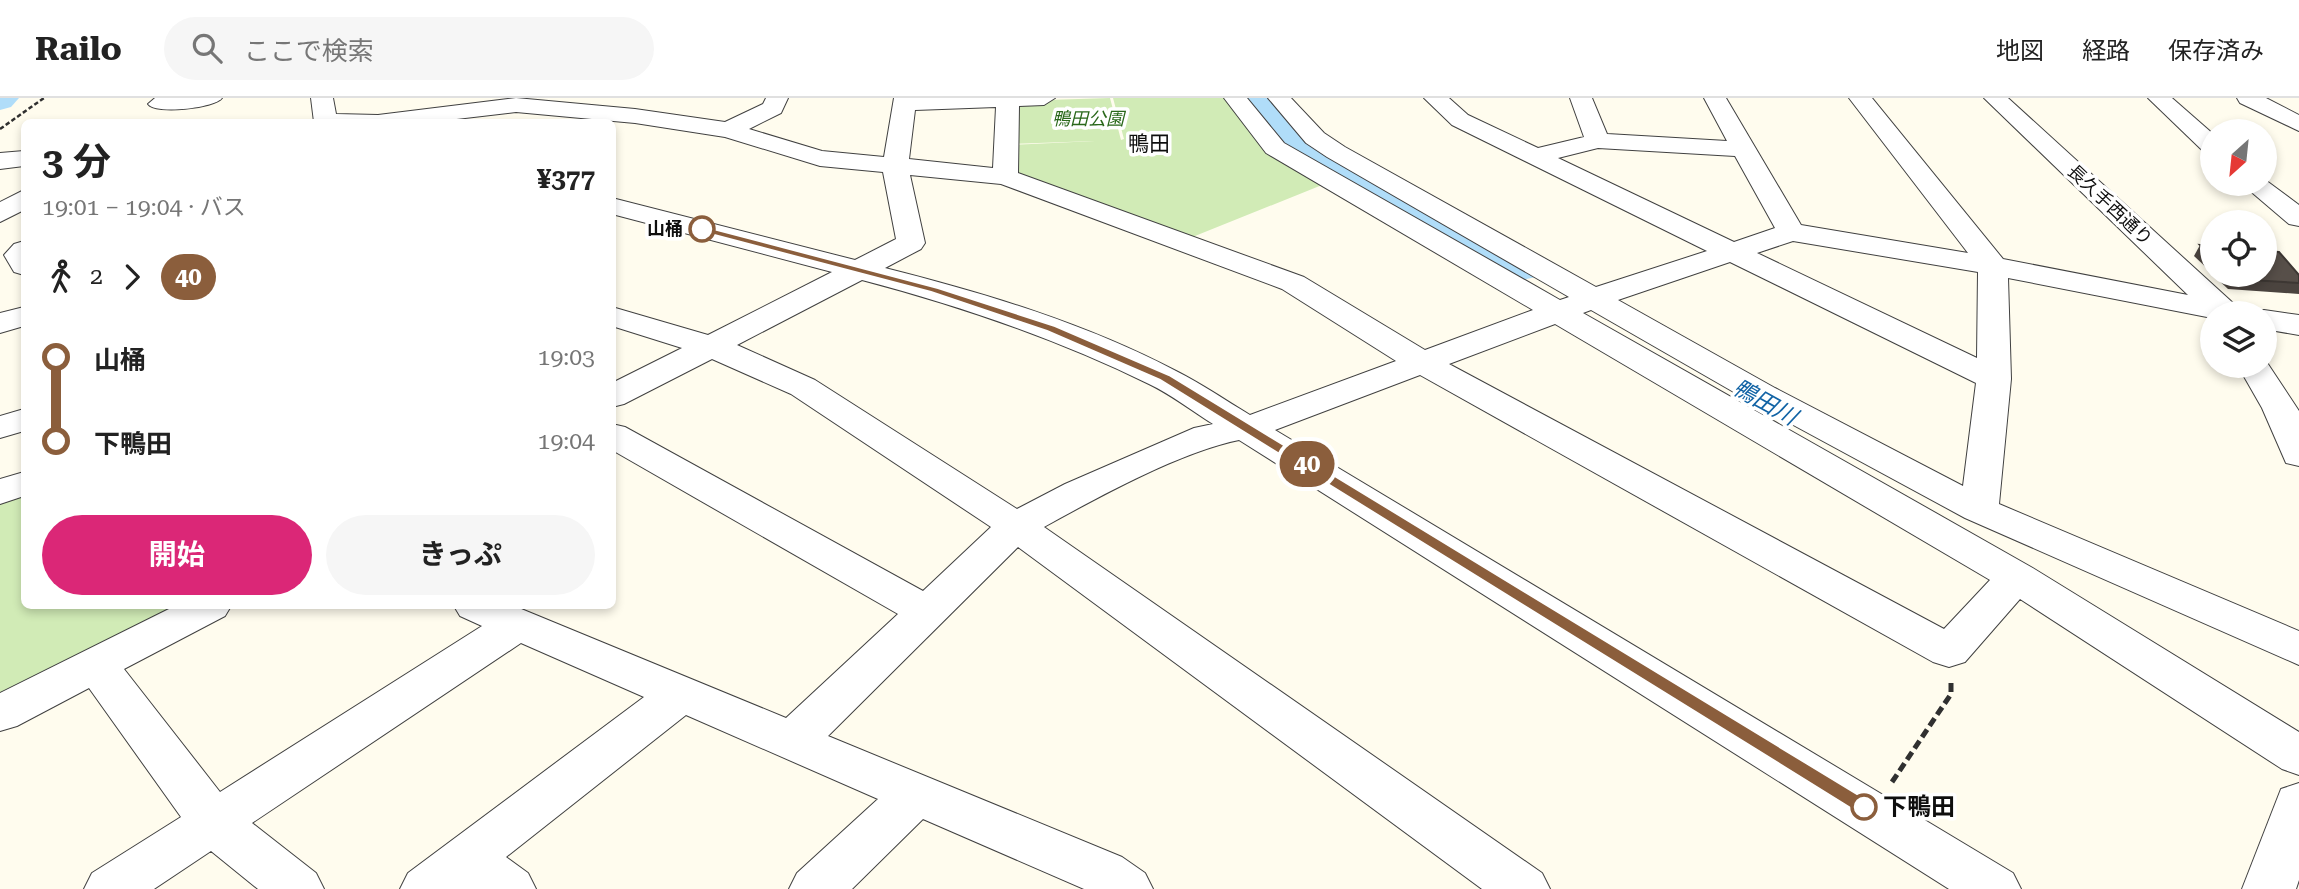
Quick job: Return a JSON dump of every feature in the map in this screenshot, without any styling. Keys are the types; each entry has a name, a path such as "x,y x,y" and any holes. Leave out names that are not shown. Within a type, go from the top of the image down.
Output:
{"street":[{"path":"154,106 211,98"},
{"path":"322,98 325,119"},
{"path":"556,119 599,98"},
{"path":"728,130 773,108 776,98"},
{"path":"616,395 911,243 895,166 905,100 1044,98"},
{"path":"1236,98 1275,148 2016,577 2299,756"},
{"path":"1279,98 1315,138 1336,152 1763,395 1979,510 2299,649"},
{"path":"1435,98 1460,120 1994,379"},
{"path":"1581,98 1598,141"},
{"path":"1714,98 1791,232"},
{"path":"1860,98 1993,267 1994,379 1979,510"},
{"name":"長久手西通り","path":"1996,98 2214,301"},
{"path":"2159,98 2200,135"},
{"path":"2248,98 2299,124"},
{"path":"1004,177 1008,99"},
{"path":"395,119 516,105 635,116 728,130 820,158 1004,177 1293,283 1421,362 1949,651 2016,577"},
{"path":"1536,156 1598,141 1743,149"},
{"path":"0,161 21,159"},
{"path":"2271,196 2299,218"},
{"path":"0,216 21,200"},
{"path":"616,207 861,270 1051,328 1164,378 1994,889"},
{"path":"0,216 21,217"},
{"path":"794,740 1016,526 1079,492 1207,436 1248,428 1594,298 1791,232 1993,267 2200,308"},
{"path":"0,323 21,317"},
{"path":"616,317 713,347 803,387 1016,526 1523,889"},
{"path":"2277,321 2299,325"},
{"path":"2262,378 2280,408 2299,455"},
{"path":"0,427 21,421"},
{"path":"616,437 927,612"},
{"path":"0,492 21,485"},
{"path":"0,714 204,609"},
{"path":"482,609 794,740 916,794 1105,884"},
{"path":"111,889 517,624"},
{"path":"96,665 214,823 297,889"},
{"path":"447,873 682,693"},
{"path":"816,889 916,794"},
{"path":"2269,889 2299,803"},
{"path":"447,873 509,889"}],"path":[{"path":"0,129 44,98"},
{"path":"1842,793 1883,794 1951,694 1949,651"}],"green space":[{"name":"鴨田公園","path":"1110,98 1121,140 1124,139 1113,98 1225,98 1322,185 1190,238 1008,175 1010,145 1095,141 1010,144 1013,101"},
{"path":"21,495 21,609 179,609 0,699 0,503"}],"building":[{"path":"2277,252 2299,275 2299,283 2277,282"}],"waterway":[{"name":"鴨田川","path":"1255,98 1300,144 1521,268"}],"bus line":[{"name":"40","path":"702,229 934,290 1051,328 1164,378 1343,485 1864,807"}],"place":[{"name":"山桶","path":"702,229"},
{"name":"下鴨田","path":"1864,807"}],"district":[{"name":"鴨田","path":"1149,144"}]}
